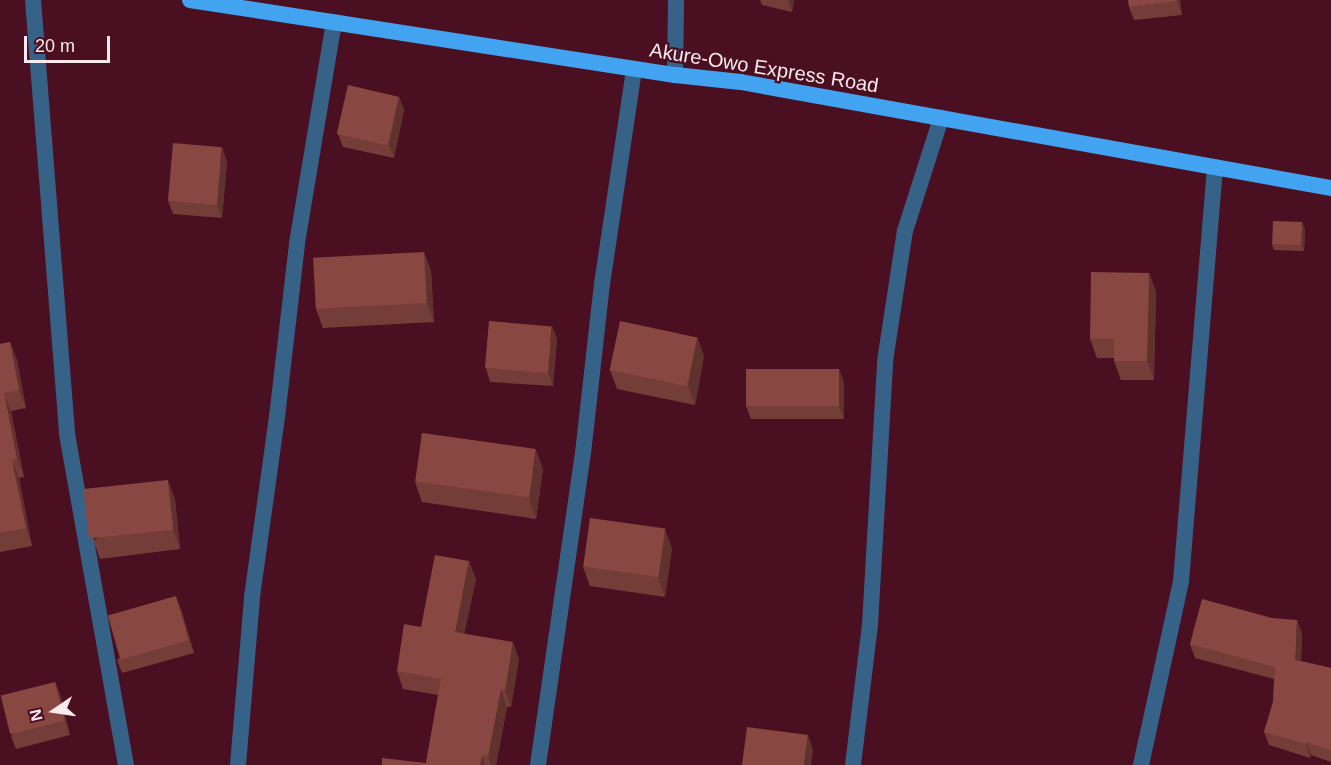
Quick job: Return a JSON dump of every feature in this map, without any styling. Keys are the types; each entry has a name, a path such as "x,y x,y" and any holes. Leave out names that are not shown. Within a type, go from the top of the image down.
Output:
{"highway":[{"name":"Akure-Owo Express Road","path":"190,0 634,69 741,82 1331,188"}],"street":[{"path":"33,0 67,434 126,765"},
{"path":"675,75 676,0"},
{"path":"238,765 252,597 277,417 297,243 334,22"},
{"path":"538,765 583,453 602,284 634,69"},
{"path":"853,765 870,625 885,360 905,231 941,118"},
{"path":"1141,765 1181,581 1215,167"}],"building":[{"path":"1128,0 1177,0 1177,1 1129,7"},
{"path":"348,85 399,97 387,145 337,134"},
{"path":"173,143 222,147 217,205 168,201"},
{"path":"1273,221 1302,222 1301,245 1272,244"},
{"path":"424,252 427,303 316,309 313,258"},
{"path":"1091,272 1149,273 1147,361 1114,361 1114,339 1090,339"},
{"path":"489,321 552,326 548,373 485,368"},
{"path":"620,321 697,337 687,386 610,370"},
{"path":"10,342 19,390 4,393 17,459 12,460 26,528 0,533 0,344"},
{"path":"746,369 839,369 839,406 746,406"},
{"path":"422,433 536,449 529,498 415,482"},
{"path":"168,480 173,530 89,539 83,489"},
{"path":"590,518 665,529 658,577 583,567"},
{"path":"435,555 469,561 455,632 513,642 505,690 501,689 488,756 482,755 480,765 382,765 382,758 426,763 441,679 397,671 404,624 421,627"},
{"path":"176,596 189,640 120,660 108,616"},
{"path":"1202,599 1272,618 1297,620 1295,660 1331,668 1331,750 1264,732 1273,702 1275,667 1190,644"},
{"path":"55,682 65,721 10,734 1,696"},
{"path":"747,727 808,735 804,765 742,765"}]}
